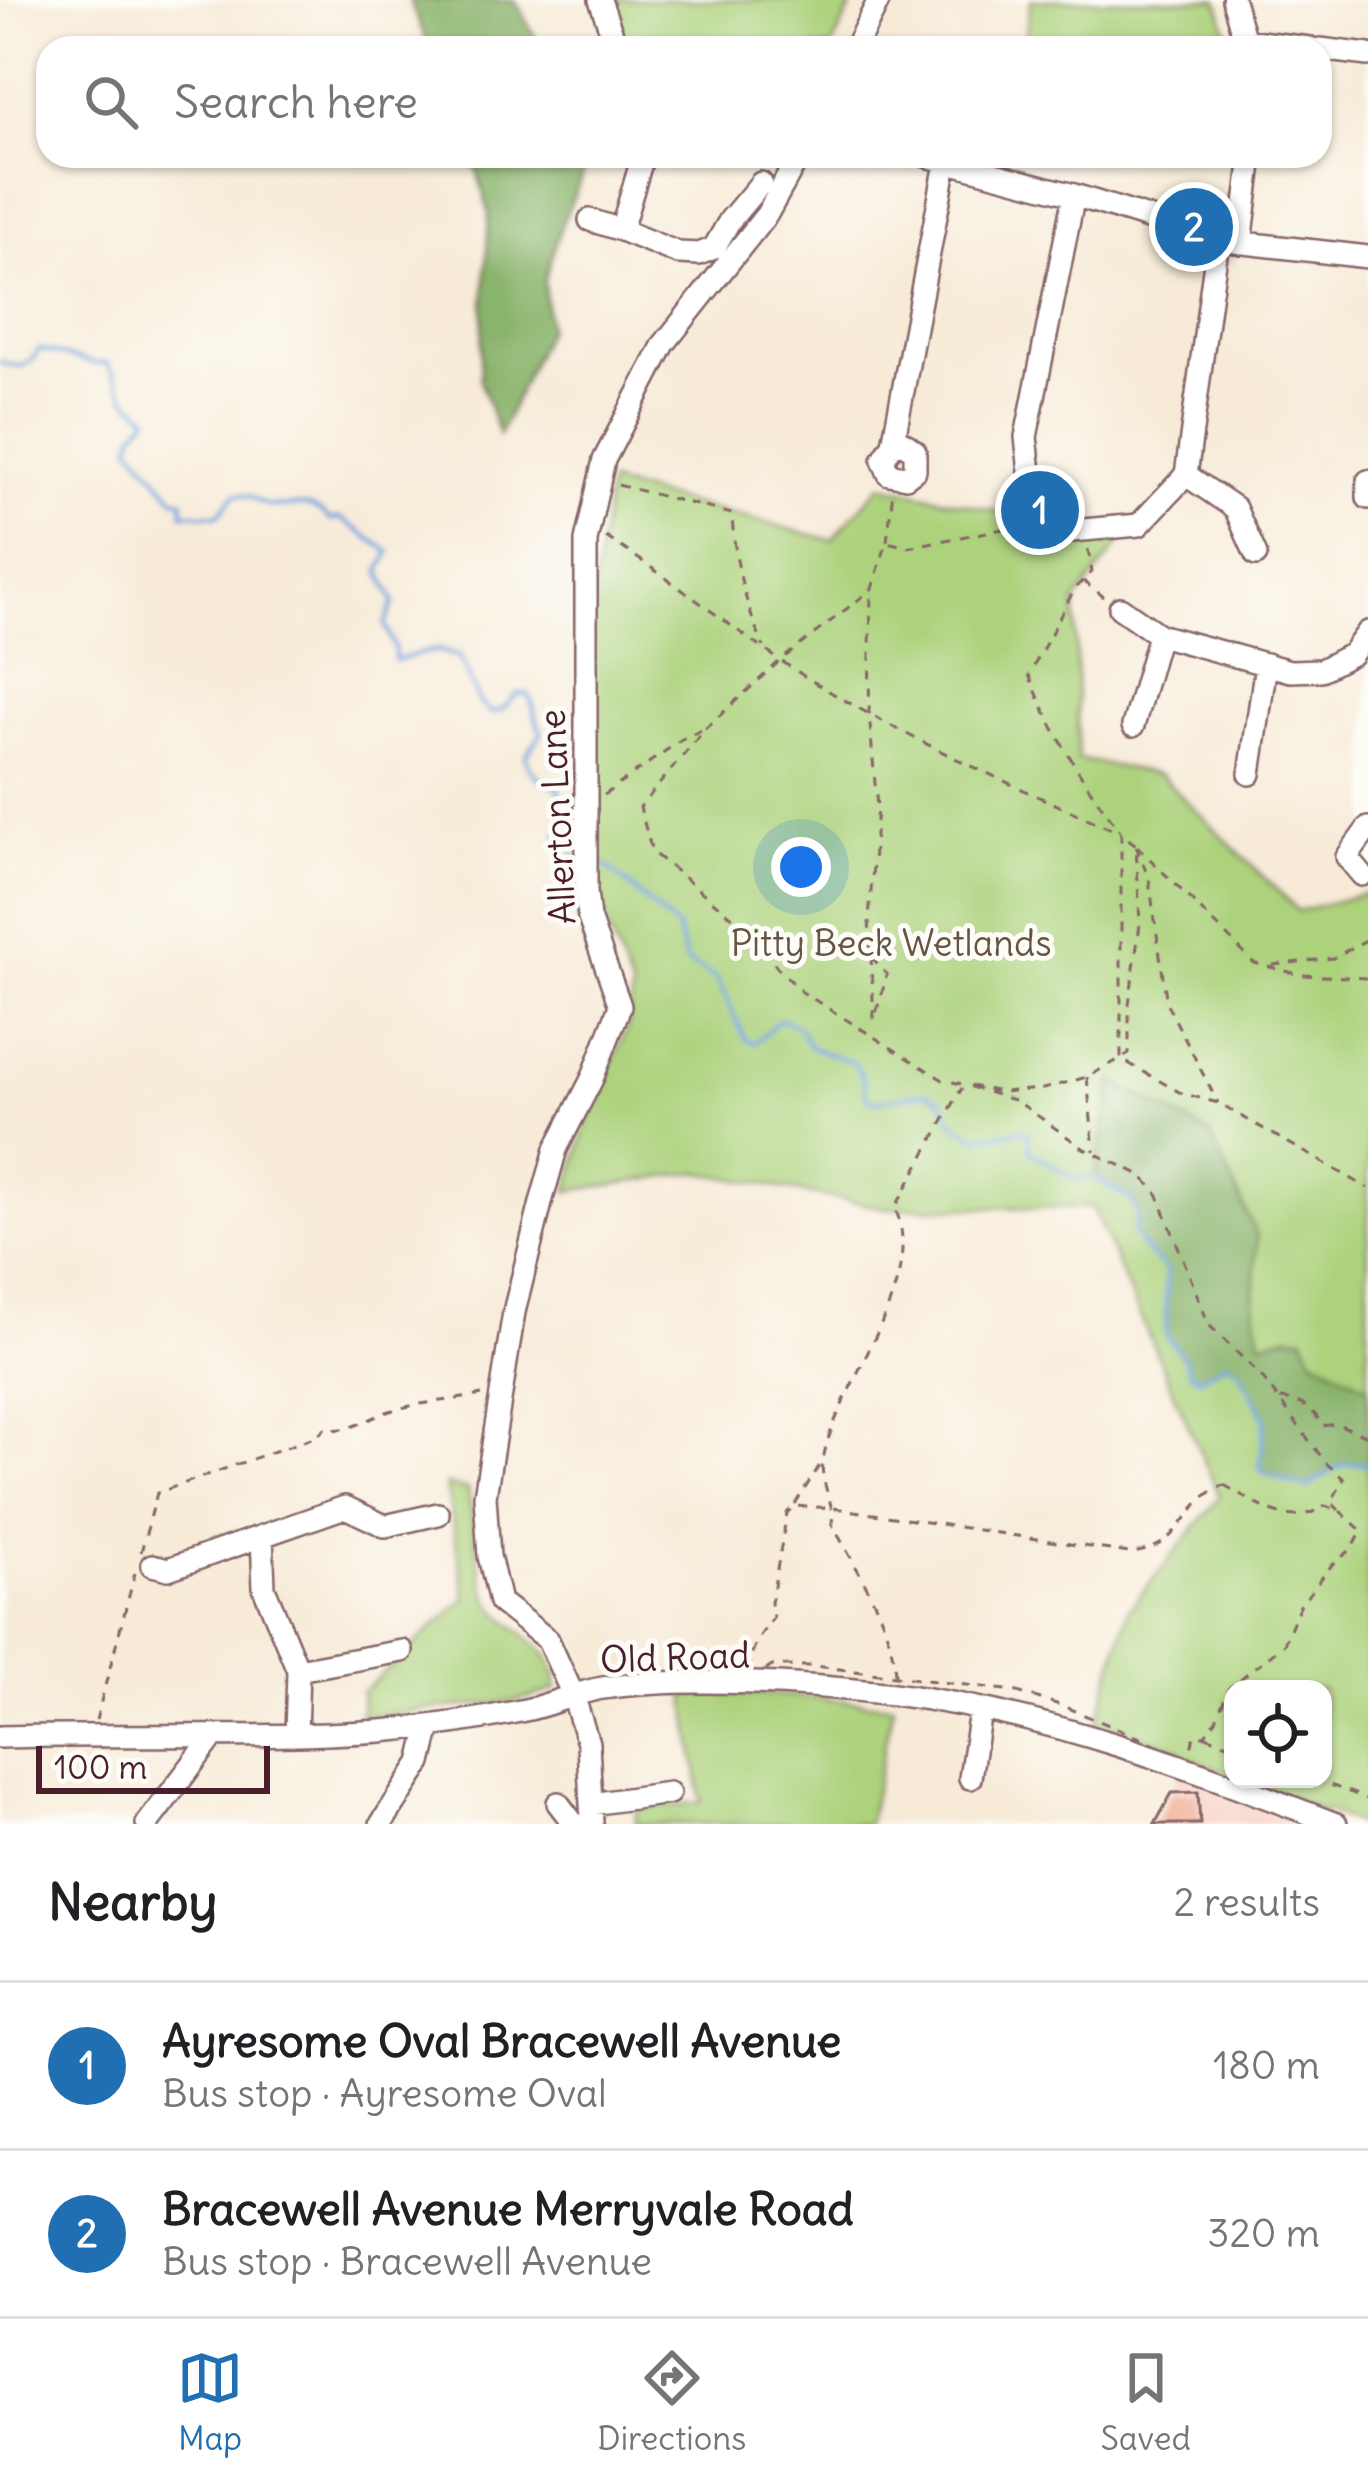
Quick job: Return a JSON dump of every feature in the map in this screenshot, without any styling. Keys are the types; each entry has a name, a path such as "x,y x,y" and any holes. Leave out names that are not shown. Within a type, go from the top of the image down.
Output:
{"street":[{"path":"600,0 610,36"},
{"path":"861,36 879,0"},
{"path":"1233,0 1244,36"},
{"path":"1332,50 1368,55"},
{"path":"622,230 640,168"},
{"name":"Allerton Lane","path":"591,1814 588,1743 573,1696 548,1640 500,1602 485,1496 514,1312 556,1149 592,1079 620,1006 589,918 586,892 588,529 604,460 664,344 767,214 792,168"},
{"path":"895,477 911,474 918,457 910,446 892,444 935,168"},
{"path":"970,168 1230,242 1368,257"},
{"path":"1074,195 1026,436 1033,489 1072,531 1139,525 1186,475 1230,242 1249,168"},
{"path":"590,220 678,253 699,254 714,248 761,183"},
{"path":"1186,475 1235,508 1256,555"},
{"path":"1368,481 1368,498"},
{"path":"1120,608 1159,635 1290,670 1360,663 1368,632"},
{"path":"1133,726 1159,635"},
{"path":"1250,774 1265,664"},
{"path":"1362,874 1347,857 1368,828"},
{"path":"160,1567 345,1507 385,1526 438,1514"},
{"path":"262,1536 264,1588 298,1670 296,1735"},
{"path":"298,1670 402,1651"},
{"name":"Old Road","path":"0,1737 296,1735 430,1726 528,1710 598,1688 643,1684 894,1694 980,1711 1168,1760 1336,1824"},
{"path":"970,1778 980,1711"},
{"path":"381,1824 421,1762 430,1726"},
{"path":"147,1824 213,1737"},
{"path":"591,1814 669,1792"},
{"path":"558,1803 574,1824"}],"path":[{"path":"874,1020 872,839 877,807 869,712 872,589 887,542 895,477"},
{"path":"599,480 733,514 747,602 764,648"},
{"path":"887,542 908,547 1060,518"},
{"path":"588,529 650,565 781,660 869,712 1121,833 1255,963 1301,975 1368,978"},
{"path":"1086,530 1092,572 1054,623 1029,675 1046,718 1084,784 1121,833 1120,1059"},
{"path":"1082,581 1120,608"},
{"path":"872,589 781,660 707,727 640,807 652,852 760,939 776,966 802,992 943,1081 1000,1092 1043,1089 1087,1077 1129,1054 1129,1004 1139,924 1136,844"},
{"path":"587,813 682,739 707,727"},
{"path":"1136,844 1149,879 1167,1004 1218,1102"},
{"path":"1268,966 1333,958 1368,939"},
{"path":"865,1034 874,1020 886,975 871,956"},
{"path":"1120,1059 1181,1094 1218,1102 1368,1188"},
{"path":"1087,1077 1094,1153"},
{"path":"964,1084 1017,1101 1094,1153 1141,1175 1156,1193 1209,1325 1252,1366 1326,1463 1344,1479 1331,1502 1368,1538"},
{"path":"752,1680 748,1664 756,1640 772,1618 787,1513 823,1461 860,1364 875,1346 900,1264 903,1228 895,1208 964,1084"},
{"path":"96,1734 96,1717 157,1493 317,1436 325,1428 334,1431 357,1425 396,1408 502,1392"},
{"path":"1278,1399 1298,1401 1317,1414 1322,1426 1337,1424 1368,1436"},
{"path":"823,1461 834,1508 832,1524 876,1609 894,1657 894,1694"},
{"path":"794,1506 1129,1553 1150,1552 1166,1542 1212,1490 1224,1485 1288,1518 1308,1516 1325,1506 1340,1511"},
{"path":"1204,1736 1229,1688 1284,1644 1299,1607 1331,1566 1353,1548 1362,1531"},
{"path":"1190,1758 1194,1736 1224,1743"},
{"path":"1332,1785 1368,1799"}],"shaded area":[{"path":"1181,1773 1304,1824 1151,1824"}],"green space":[{"path":"409,0 515,0 534,36 425,36"},
{"path":"606,0 855,0 837,36 619,36"},
{"path":"1031,0 1218,0 1228,36 1025,36"},
{"path":"476,168 585,168 544,281 548,327 499,435 480,380 489,213"},
{"name":"Pitty Beck Wetlands","path":"609,483 832,540 881,485 1123,539 1075,602 1078,759 1160,775 1298,911 1368,893 1368,1824 1265,1788 1332,1788 1332,1680 1224,1680 1224,1771 1178,1753 1180,1749 1097,1723 1129,1609 1220,1497 1092,1207 885,1208 698,1172 568,1191 586,1126 628,1026 632,990 596,895 598,793 590,614"},
{"path":"1113,1081 1210,1134 1257,1236 1254,1304 1261,1342 1303,1336 1313,1357 1368,1387 1368,1465 1342,1465 1306,1488 1264,1473 1260,1466 1265,1419 1238,1368 1226,1362 1200,1378 1190,1373 1166,1336 1166,1271 1141,1246 1134,1231 1138,1215 1132,1201 1095,1177"},
{"path":"446,1485 468,1490 486,1593 499,1613 551,1662 555,1690 516,1701 361,1716 362,1692 466,1598"},
{"path":"685,1694 768,1694 893,1705 868,1824 636,1824 636,1809 702,1802"}],"building":[{"path":"1198,1792 1200,1824 1155,1824 1172,1793"}],"waterway":[{"path":"0,362 19,367 39,349 107,363 127,399 149,417 136,431 131,446 174,498 183,500 183,513 218,515 235,495 273,506 308,506 330,520 340,518 390,552 380,571 394,602 385,624 395,660 437,650 460,657 479,702 491,713 502,710 517,694 528,694 542,733 526,755 528,762 538,777 560,789 559,841 577,854"},
{"path":"593,861 609,868 677,928 686,961 717,979 745,1039 754,1043 781,1019 799,1027 810,1047 852,1062 861,1073 867,1097 874,1101 928,1092 942,1100 954,1123 977,1137 1022,1130 1029,1135 1030,1151 1075,1179 1095,1177 1132,1201 1138,1215 1134,1231 1141,1246 1166,1271 1166,1336 1190,1373 1200,1378 1226,1362 1238,1368 1265,1418 1260,1466 1264,1473 1306,1488 1342,1465 1368,1465"}],"place":[{"name":"Bracewell Avenue Merryvale Road","path":"1194,227"},
{"name":"Ayresome Oval Bracewell Avenue","path":"1040,510"}]}
